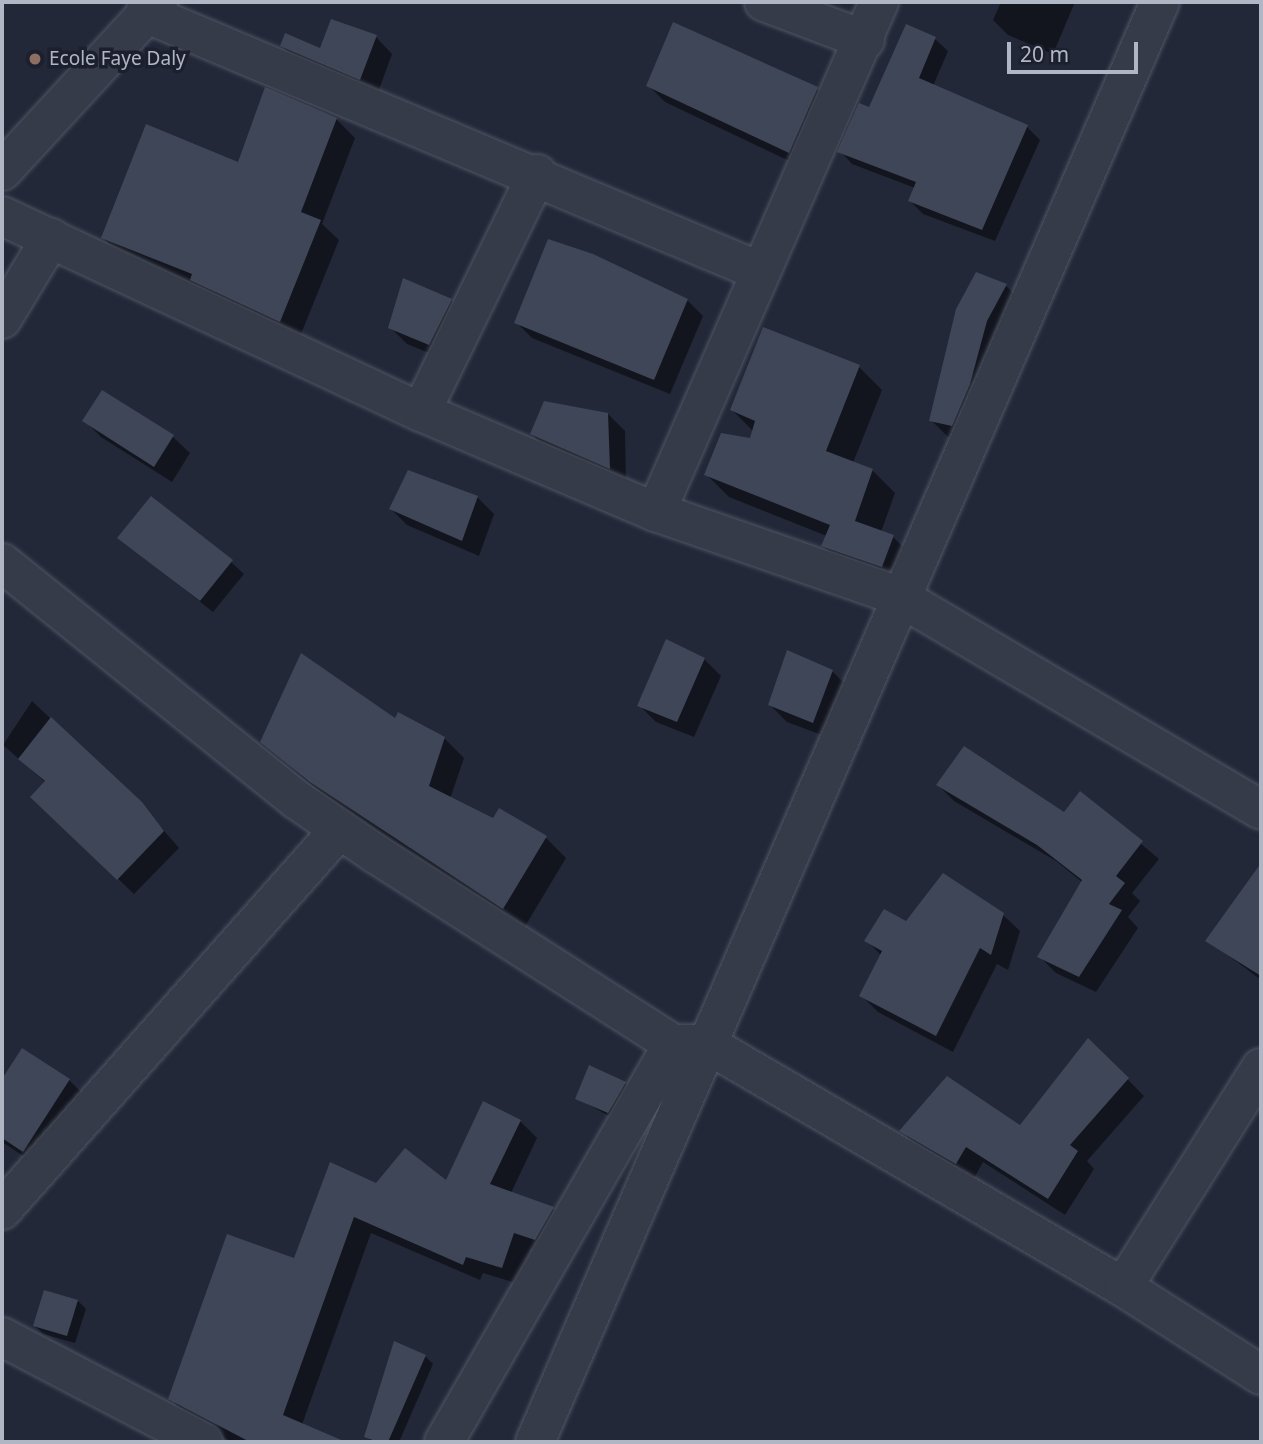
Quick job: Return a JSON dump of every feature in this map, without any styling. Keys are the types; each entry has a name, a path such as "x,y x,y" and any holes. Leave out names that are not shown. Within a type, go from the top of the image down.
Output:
{"street":[{"path":"764,2 865,40"},
{"path":"656,512 865,40 879,2"},
{"path":"535,1442 690,1044 898,596 1160,2"},
{"path":"2,171 152,8 761,272"},
{"path":"421,412 537,174"},
{"path":"2,216 421,412 656,512 898,596 1261,810"},
{"path":"2,319 51,238"},
{"path":"2,563 339,830 690,1044 1123,1287 1261,1375"},
{"path":"2,1210 339,830"},
{"path":"444,1442 690,1044"},
{"path":"1123,1287 1261,1068"},
{"path":"2,1337 203,1442"}],"building":[{"path":"331,19 377,35 360,80 280,46 285,33 320,48"},
{"path":"673,22 818,87 789,153 646,86"},
{"path":"906,24 936,37 919,78 1028,125 982,230 908,201 916,182 837,152 859,103 869,107"},
{"path":"265,87 337,118 301,212 321,220 280,322 190,280 192,274 101,238 146,124 238,162"},
{"path":"548,239 593,254 688,299 654,380 514,323"},
{"path":"976,272 1007,284 987,321 970,384 952,426 929,421 956,309"},
{"path":"403,278 452,299 429,345 388,328"},
{"path":"763,327 860,365 826,451 873,469 855,521 894,535 882,567 821,546 830,525 704,475 721,433 750,438 755,421 730,410"},
{"path":"102,390 174,435 154,467 82,421"},
{"path":"544,401 608,413 610,469 530,434"},
{"path":"408,470 478,496 462,541 389,509"},
{"path":"151,496 233,560 200,601 117,538"},
{"path":"666,639 705,658 677,722 637,706"},
{"path":"787,650 833,670 813,723 768,705"},
{"path":"301,653 395,718 398,712 445,737 429,786 493,818 499,808 547,836 503,909 310,782 260,742"},
{"path":"51,717 142,802 164,831 117,880 30,797 45,781 18,759"},
{"path":"964,746 1064,812 1080,791 1143,841 1116,876 1125,883 1109,904 1122,910 1079,977 1037,957 1082,880 1037,845 936,785"},
{"path":"1261,863 1261,976 1205,941"},
{"path":"943,873 1004,913 991,955 980,948 936,1036 859,996 882,951 864,941 884,909 906,921"},
{"path":"1088,1038 1129,1078 1070,1145 1078,1151 1048,1199 966,1147 956,1164 899,1131 947,1076 1020,1125"},
{"path":"22,1048 70,1079 23,1152 2,1138 2,1079"},
{"path":"589,1065 626,1082 608,1113 575,1099"},
{"path":"483,1101 521,1120 490,1184 554,1207 535,1240 514,1233 502,1268 466,1257 463,1265 354,1217 283,1415 346,1442 250,1442 168,1399 227,1234 294,1258 330,1162 376,1183 405,1148 446,1180"},
{"path":"44,1290 78,1300 67,1336 33,1326"},
{"path":"394,1341 426,1355 388,1442 378,1442 364,1437"}],"place":[{"name":"Ecole Faye Daly","path":"35,59"}]}
